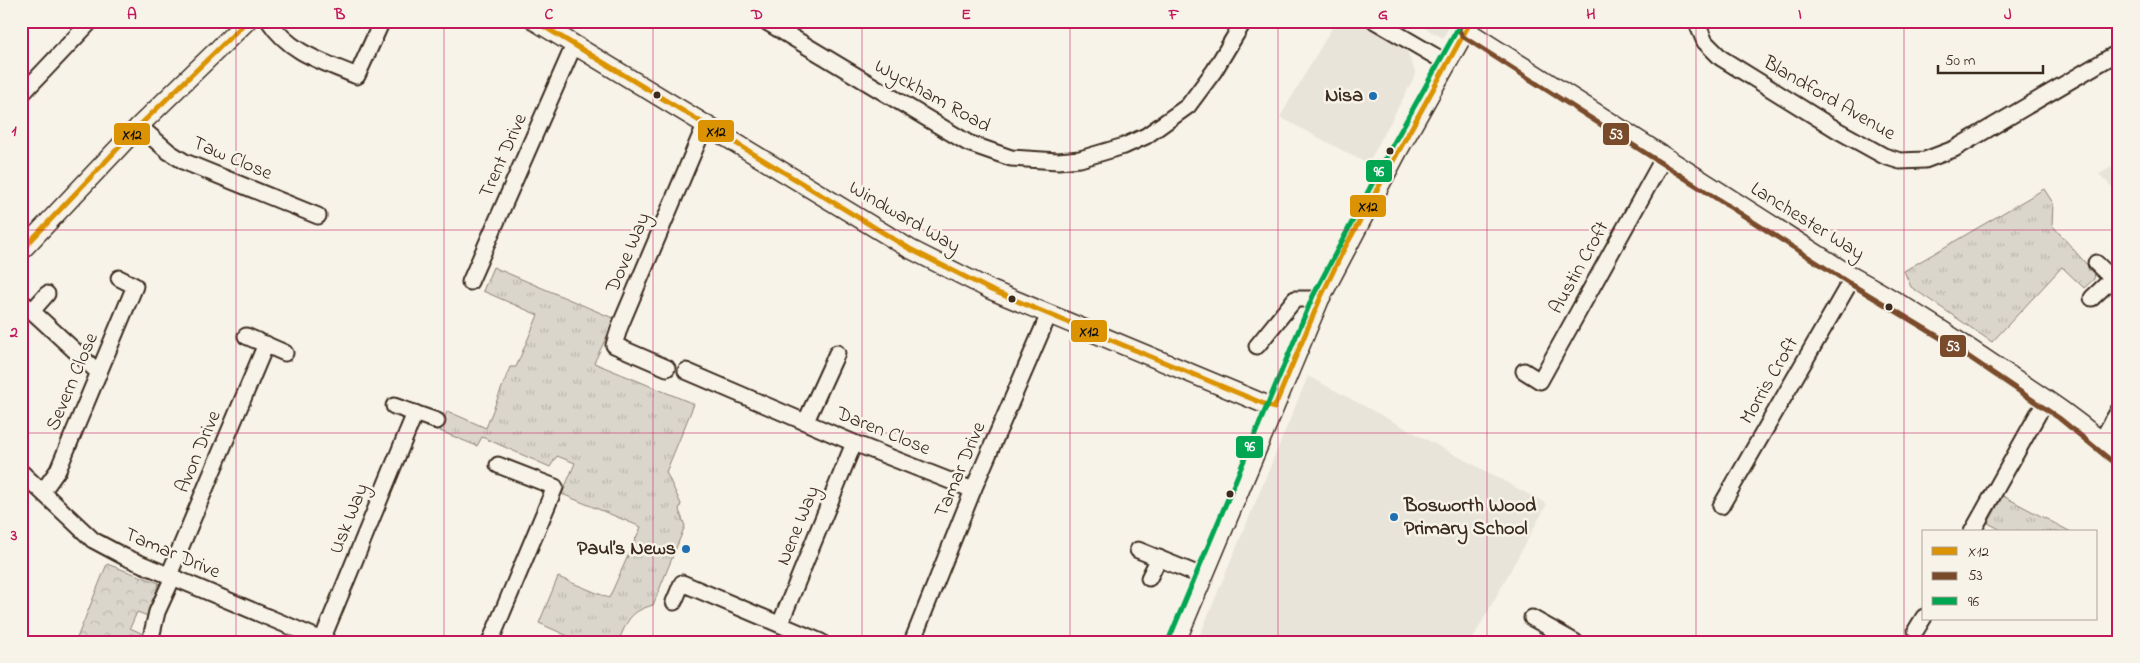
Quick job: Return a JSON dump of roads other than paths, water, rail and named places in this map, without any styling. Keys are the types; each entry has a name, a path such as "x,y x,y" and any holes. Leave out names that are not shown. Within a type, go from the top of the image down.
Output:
{"street":[{"path":"21,95 91,21"},
{"path":"21,251 139,126 247,21"},
{"path":"269,21 279,36 293,48 357,76 382,21"},
{"name":"Windward Way","path":"535,21 910,249 991,290 1274,408"},
{"name":"Wyckham Road","path":"766,21 968,143 1011,158 1051,161 1080,159 1124,146 1146,136 1188,106 1214,71 1244,21"},
{"path":"1375,21 1447,63"},
{"name":"Blandford Avenue","path":"1696,21 1705,42 1720,58 1837,130 1884,156 1900,161 1925,160 1954,149 2119,52"},
{"path":"1176,642 1202,576 1320,298 1343,251 1469,26"},
{"name":"Lanchester Way","path":"1469,26 1664,157 1853,277 1888,296 2048,401 2101,440 2119,458"},
{"name":"Trent Drive","path":"470,282 574,45"},
{"name":"Dove Way","path":"667,368 614,345 620,326 705,125"},
{"name":"Taw Close","path":"139,126 169,152 185,162 318,216"},
{"name":"Austin Croft","path":"1524,371 1540,381 1664,157"},
{"path":"2092,298 2116,282 2096,263"},
{"name":"Morris Croft","path":"1721,506 1853,277"},
{"name":"Severn Close","path":"43,491 58,470 136,286 119,278"},
{"path":"47,294 26,306 99,373"},
{"path":"1257,346 1294,299 1320,298"},
{"name":"Tamar Drive","path":"912,642 973,490 1049,314"},
{"path":"246,336 285,353"},
{"name":"Avon Drive","path":"150,642 157,612 171,576 266,344"},
{"name":"Daren Close","path":"806,421 837,353"},
{"name":"Daren Close","path":"686,371 854,443 973,490"},
{"path":"1973,530 2038,414 2048,401"},
{"path":"394,406 437,421"},
{"path":"2101,440 2119,410"},
{"name":"Usk Way","path":"325,641 415,413"},
{"name":"Nene Way","path":"780,624 854,443"},
{"path":"490,642 555,487 498,465"},
{"name":"Tamar Drive","path":"21,472 93,540 125,557 325,641"},
{"path":"1138,550 1202,576"},
{"path":"1150,578 1159,558"},
{"path":"674,602 682,583 821,642"},
{"path":"1532,618 1575,642"}],"place":[{"name":"Nisa","path":"1373,96"},
{"name":"Bosworth Wood Primary School","path":"1394,517"},
{"name":"Paul’s News","path":"686,549"}]}
